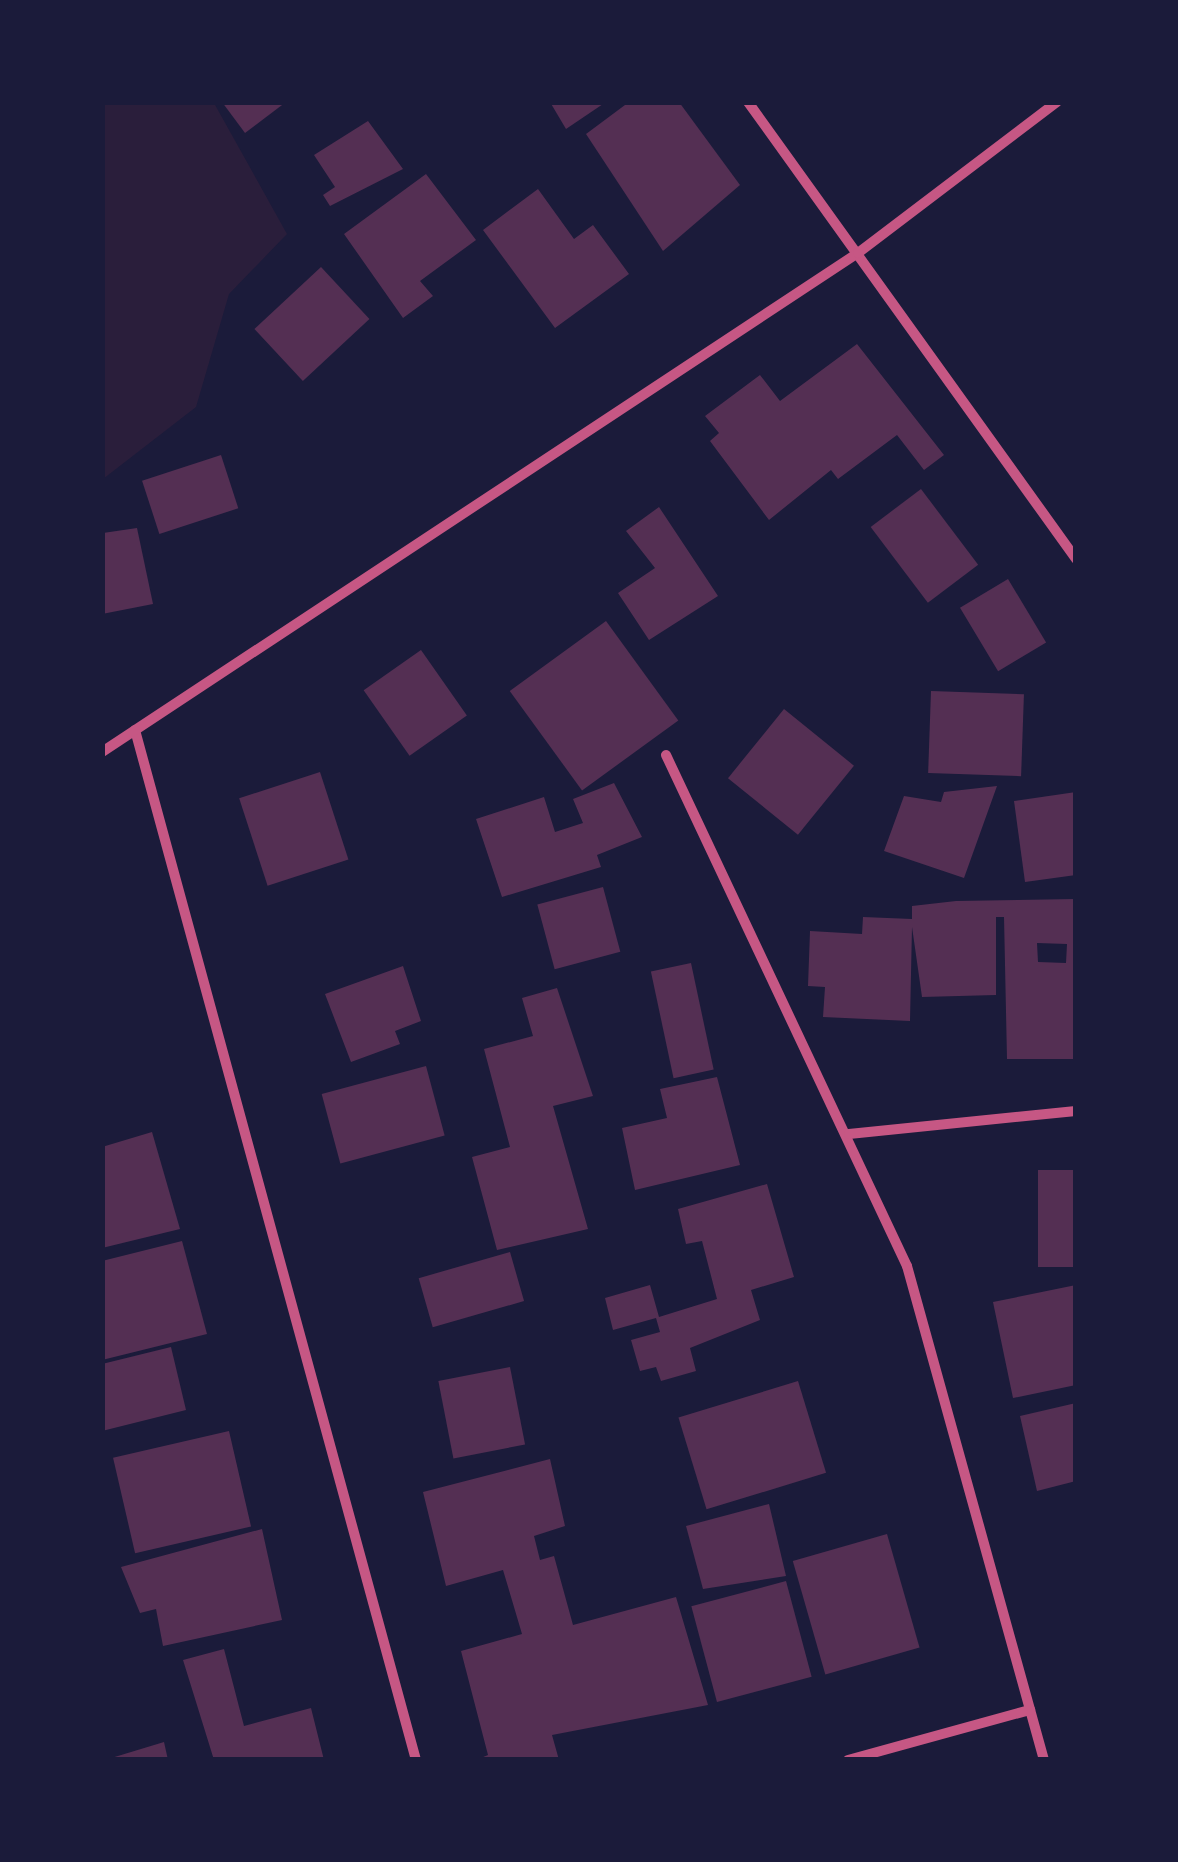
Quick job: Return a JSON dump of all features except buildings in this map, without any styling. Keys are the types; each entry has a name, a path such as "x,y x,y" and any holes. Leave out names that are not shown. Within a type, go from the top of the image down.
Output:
{"street":[{"path":"748,102 1076,559"},
{"path":"102,752 858,253 1057,102"},
{"path":"135,730 416,1760"},
{"path":"666,754 849,1134 907,1266 1044,1760"},
{"path":"849,1134 1076,1112"},
{"path":"848,1760 1030,1710"}],"shaded area":[{"path":"103,102 214,103 287,234 229,294 196,407 103,479"}]}
